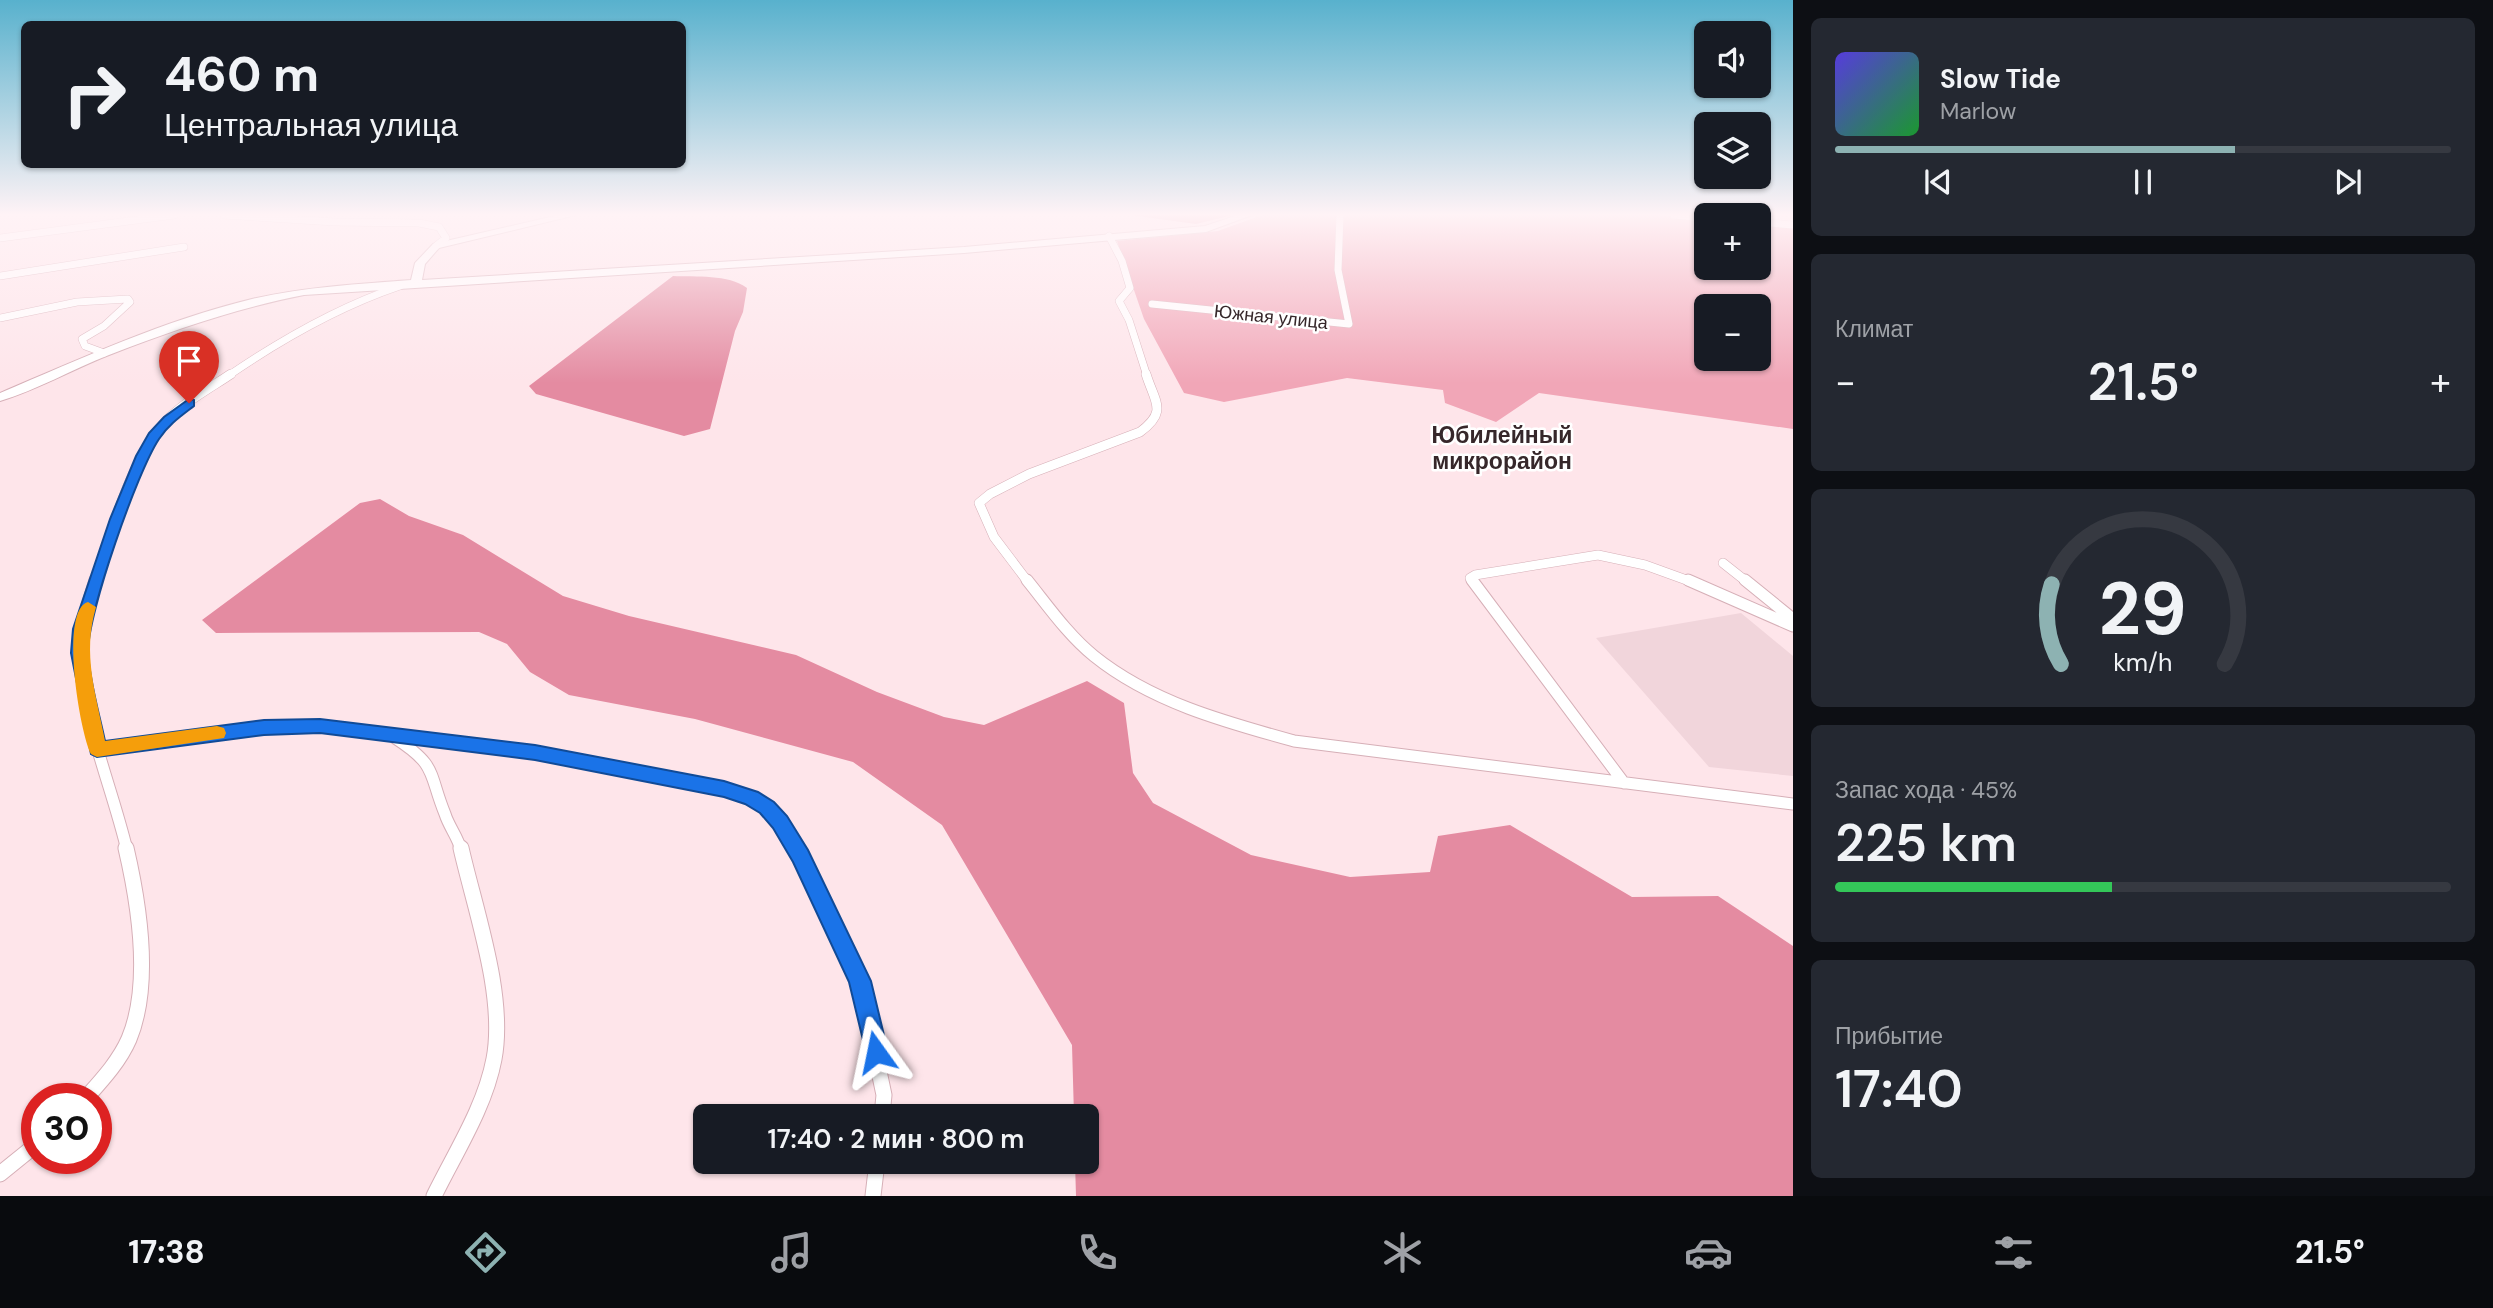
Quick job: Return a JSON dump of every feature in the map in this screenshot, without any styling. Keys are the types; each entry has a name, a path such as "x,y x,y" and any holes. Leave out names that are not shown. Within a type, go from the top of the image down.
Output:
{"street":[{"path":"0,276 33,271"},
{"path":"414,283 418,271"},
{"path":"0,397 104,353 204,316 253,302 314,291 615,271"},
{"path":"1126,271 1130,288 1119,300 1129,320 1158,412 1156,420 1140,432 986,495 979,503 982,516 1020,573 1091,653 1110,668 1158,693 1236,725 1294,741 1793,804"},
{"name":"Южная улица","path":"1152,304 1349,324 1339,296 1339,271"},
{"path":"100,1083 128,1040 142,992 138,908 129,864 97,749 81,667 81,629 117,519 153,436 168,419 301,330 359,300 414,283"},
{"path":"0,318 77,302 128,299 130,302 104,326 82,339 85,346 104,353"},
{"path":"1624,783 1471,578 1475,575 1598,555 1618,556 1793,626"},
{"path":"1723,563 1793,619"},
{"path":"97,749 264,727 320,726 535,752 724,789 752,798 767,808 780,822 801,856 860,981 884,1095 883,1104"},
{"path":"393,736 415,751 430,767 445,816 459,841 494,992 497,1026 494,1059 484,1093 434,1196"},
{"path":"0,1174 21,1157"},
{"path":"873,1196 876,1174"}],"shaded area":[{"path":"1127,271 1694,271 1694,280 1771,280 1771,271 1793,271 1793,429 1539,393 1496,422 1445,403 1443,390 1347,378 1224,402 1184,393 1144,319"},
{"path":"673,276 721,278 747,288 743,312 735,331 710,429 684,436 536,394 529,386"},
{"path":"380,499 409,516 463,535 563,596 629,616 796,655 877,692 944,717 984,725 1087,681 1124,703 1133,773 1153,803 1251,855 1350,877 1430,872 1438,836 1510,825 1632,897 1718,896 1793,946 1793,1196 1076,1196 1075,1174 1099,1174 1099,1104 1074,1104 1072,1045 942,825 853,762 695,719 569,695 530,672 507,644 479,632 216,633 202,620 360,503"},
{"path":"1741,613 1793,656 1793,776 1709,767 1596,638"}],"slow traffic":[{"path":"88,607 81,629 80,653 97,749 217,733"}],"district":[{"name":"Юбилейный микрорайон","path":"1502,448"}],"route":[{"path":"189,403 168,419 153,436 143,456 117,519 81,629 83,681 97,749 264,727 320,726 535,752 724,789 752,798 767,808 780,822 801,856 860,981 876,1052"}]}
